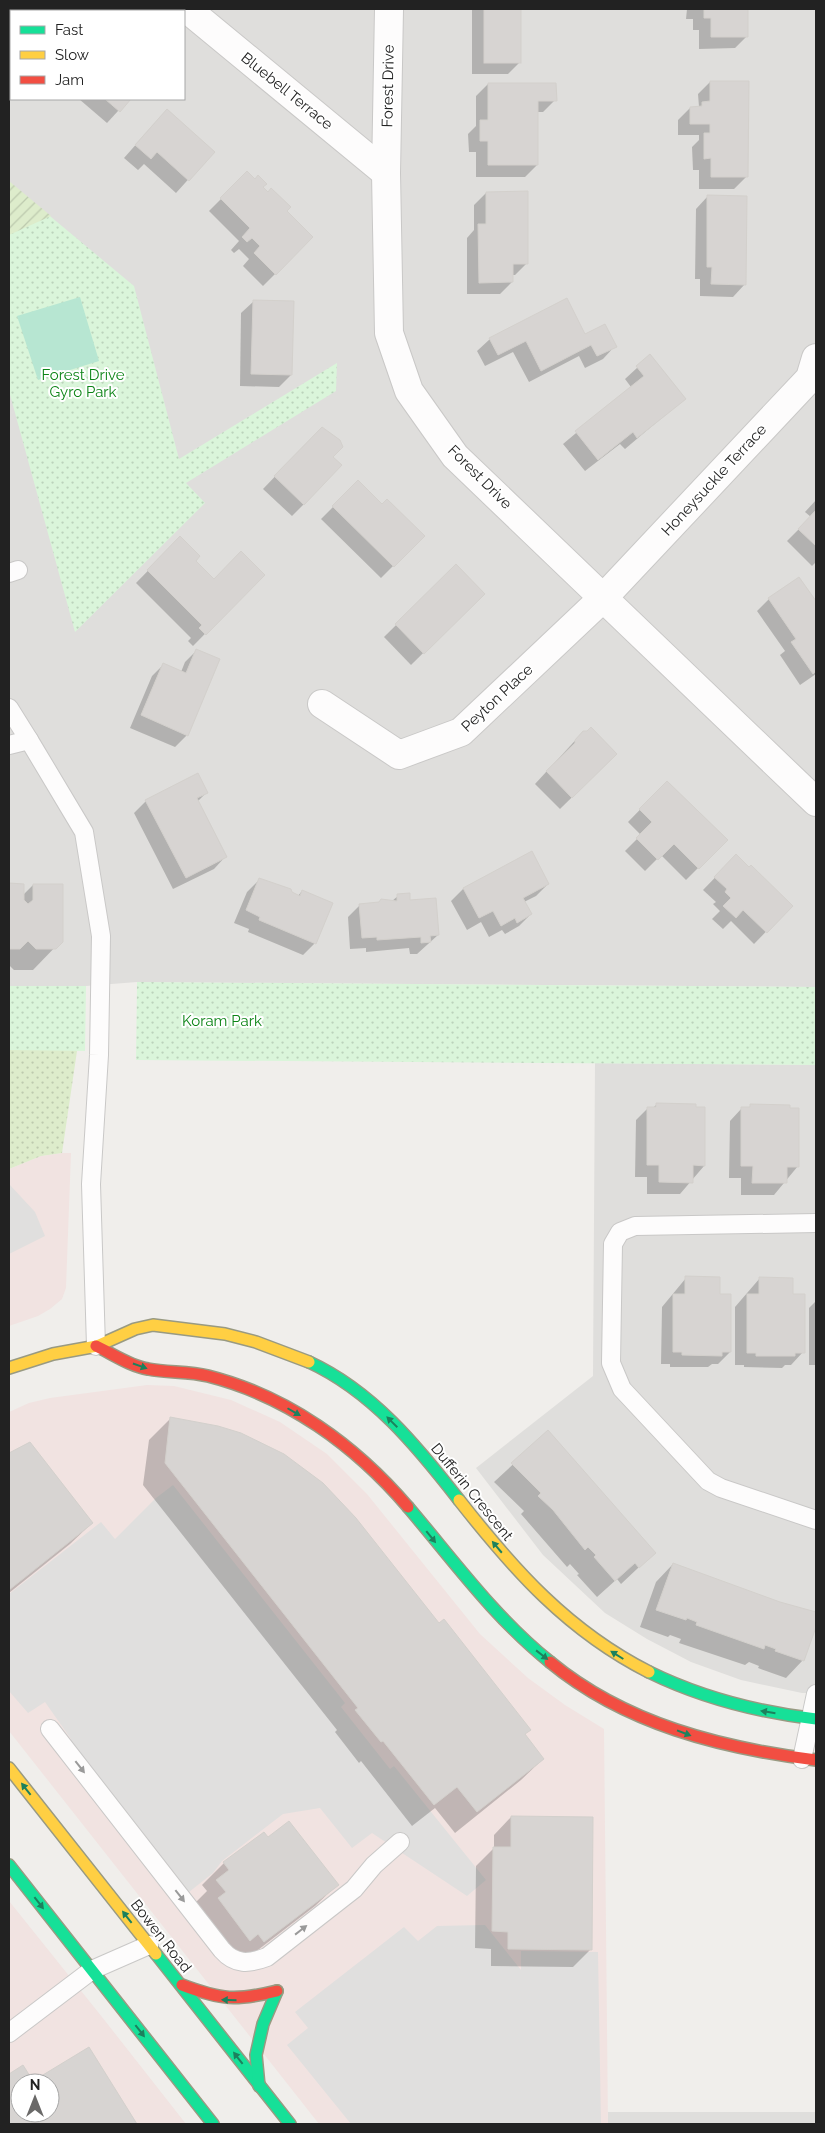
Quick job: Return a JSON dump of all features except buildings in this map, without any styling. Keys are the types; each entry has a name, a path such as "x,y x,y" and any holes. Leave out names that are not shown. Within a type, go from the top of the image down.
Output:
{"street":[{"name":"Bluebell Terrace","path":"187,9 386,173"},
{"name":"Forest Drive","path":"389,9 386,173 389,333 409,391 456,456 816,802"},
{"name":"Honeysuckle Terrace","path":"604,597 810,378 816,358"},
{"name":"Peyton Place","path":"322,704 399,755 461,732 604,597"},
{"name":"Dufferin Crescent","path":"9,1368 60,1351 96,1346 142,1326 180,1327 219,1332 289,1351 322,1368 355,1389 384,1413 412,1442 526,1580 589,1635 617,1655 675,1685 713,1699 753,1709 814,1719"},
{"path":"96,1346 143,1368 190,1372 234,1384 275,1401 318,1426 373,1471 401,1499 485,1602 530,1646 580,1685 623,1708 687,1734 744,1750 809,1760"},
{"name":"Bowen Road","path":"9,1768 290,2124"},
{"path":"9,1865 213,2124"},
{"path":"180,1984 215,1998 229,2001 277,1991 263,2024 256,2055 259,2086"}],"lane":[{"path":"9,708 84,832 101,936 99,1054 91,1184 96,1346"},
{"path":"9,745 29,740"},
{"path":"816,1223 635,1226 620,1232 613,1244 611,1363 622,1389 708,1481 721,1488 816,1520"},
{"path":"809,1760 816,1694"},
{"path":"50,1729 229,1958 242,1962 254,1962 267,1957 354,1889 374,1865 400,1842"},
{"path":"11,2027 92,1970 149,1945"}],"shaded area":[{"path":"9,9 816,9 816,987 137,982 86,986 9,986"},
{"path":"595,1063 816,1065 816,1693 802,1693 741,1680 691,1662 647,1639 605,1613 543,1555 476,1468 593,1376"},
{"path":"71,1153 66,1288 62,1299 50,1309 38,1316 9,1326 9,1169 41,1156"},
{"path":"9,1184 35,1212 45,1236 9,1254"},
{"path":"147,1385 174,1386 231,1400 280,1422 327,1454 367,1494 480,1634 528,1678 565,1705 604,1729 608,2124 319,2124 9,1731 9,1412 29,1403 50,1398"},
{"path":"173,1485 345,1703 341,1707 390,1769 394,1766 486,1880 467,1896 372,1833 352,1848 320,1808 283,1814 222,1861 213,1873 189,1892 71,1744 71,1739 45,1702 28,1713 9,1691 9,1594 101,1522 115,1539 156,1498"},
{"path":"9,1901 102,2017 186,2124 9,2124"},
{"path":"485,1925 521,1970 521,1951 598,1952 601,2124 351,2124 287,2045 308,2028 295,2012 404,1927 418,1941 437,1926"},
{"path":"608,2112 816,2112 816,2124 608,2124"}],"green space":[{"path":"9,181 51,216 9,235"},
{"name":"Forest Drive Gyro Park","path":"9,182 134,286 179,459 337,363 336,391 186,483 205,503 75,632 9,391"},
{"path":"80,297 99,361 38,380 17,316"},
{"name":"Koram Park","path":"137,982 816,987 816,1065 136,1060"},
{"path":"9,986 86,986 85,1051 9,1050"},
{"path":"9,1000 77,1051 62,1153 41,1156 9,1169"}],"traffic: fast":[{"path":"309,1362 332,1374 373,1404 410,1440 459,1500"},
{"path":"408,1507 493,1607 530,1645 550,1662"},
{"path":"649,1672 689,1689 730,1703 816,1719"},
{"path":"9,1865 213,2124"},
{"path":"156,1954 290,2124"},
{"path":"259,2086 256,2055 263,2024 277,1991"}],"traffic: slow":[{"path":"9,1368 53,1354 97,1346 135,1329 153,1325 225,1334 256,1342 309,1362"},
{"path":"459,1500 500,1551 544,1597 593,1638 649,1672"},
{"path":"9,1768 156,1954"}],"traffic: jam":[{"path":"96,1346 128,1363 141,1367 200,1374 265,1396 318,1426 342,1444 366,1463 408,1507"},
{"path":"550,1662 579,1684 610,1702 676,1730 745,1748 816,1760"},
{"path":"182,1985 208,1994 229,1997 250,1996 277,1991"}]}
